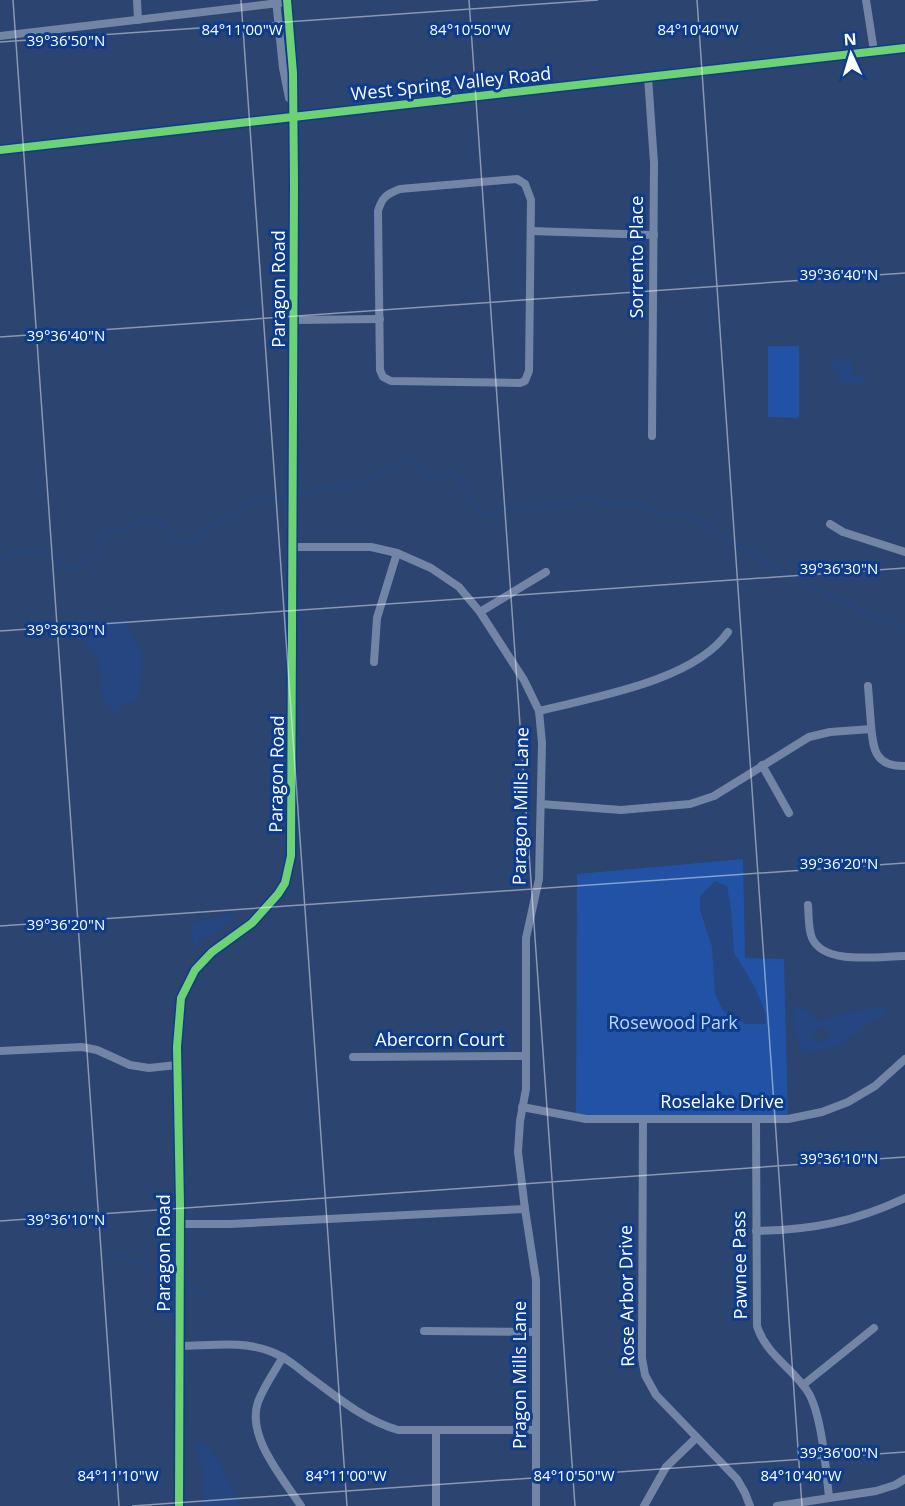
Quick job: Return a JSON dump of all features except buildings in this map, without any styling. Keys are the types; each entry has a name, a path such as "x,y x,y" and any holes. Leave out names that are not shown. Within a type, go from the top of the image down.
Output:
{"street":[{"path":"137,0 138,20"},
{"path":"866,0 874,51"},
{"path":"0,36 287,1"},
{"name":"Paragon Road","path":"179,1506 180,1224 177,1065 181,998 195,970 212,952 246,928 271,904 283,887 289,867 292,792 294,320 293,73 287,1"},
{"name":"Paragon Road","path":"276,2 283,68 293,116"},
{"name":"West Spring Valley Road","path":"0,150 905,48"},
{"name":"Sorrento Place","path":"648,77 653,131 652,436"},
{"path":"517,179 525,184 529,190 531,231 529,371 525,381 520,383 390,381 380,370 380,320 378,211 386,194 400,189 517,179"},
{"path":"531,231 654,235"},
{"path":"294,320 380,320"},
{"path":"830,524 843,532 905,552"},
{"name":"Paragon Mills Lane","path":"294,547 370,547 397,553 431,568 459,587 480,612 524,680 539,711 542,743 539,879 526,938 526,1089 518,1152 525,1209"},
{"path":"374,662 377,618 397,553"},
{"path":"480,612 546,572"},
{"path":"539,711 626,689 670,674 718,646 728,632"},
{"path":"868,686 874,750 880,759 891,765 905,766"},
{"path":"541,804 621,810 690,804 714,796 809,737 830,732 871,729"},
{"path":"762,765 789,813"},
{"path":"808,905 812,939 825,953 838,957 905,956"},
{"path":"0,1051 82,1047 97,1050 129,1065 148,1068 177,1065"},
{"name":"Abercorn Court","path":"353,1057 526,1056"},
{"name":"Roselake Drive","path":"522,1107 586,1119 800,1117 835,1108 875,1086 905,1059"},
{"name":"Rose Arbor Drive","path":"643,1119 643,1366 656,1395 737,1479 750,1506"},
{"name":"Pawnee Pass","path":"756,1119 757,1326 769,1349 810,1394 818,1416 830,1497"},
{"path":"756,1231 809,1228 836,1223 866,1215 905,1198"},
{"path":"180,1224 230,1224 525,1209"},
{"name":"Pragon Mills Lane","path":"525,1209 536,1280 537,1506"},
{"path":"803,1385 874,1328"},
{"path":"424,1331 536,1332"},
{"path":"179,1346 256,1347 283,1357 362,1415 398,1430 536,1430"},
{"path":"283,1357 263,1390 255,1419 261,1444 301,1506"},
{"path":"436,1431 436,1506"},
{"path":"644,1506 666,1467 696,1438"},
{"path":"777,1506 885,1488 905,1479"}],"green space":[{"path":"768,346 799,346 799,418 768,417"},
{"name":"Rosewood Park","path":"743,859 745,958 784,959 788,1119 576,1117 577,874"}],"shaded area":[{"path":"833,360 852,361 852,376 866,376 866,383 840,383 840,370 832,369"},
{"path":"123,618 143,655 140,693 135,702 123,704 116,714 103,700 98,658 85,644 97,624"},
{"path":"715,881 727,886 734,953 755,987 765,1012 766,1024 746,1024 723,1011 715,993 712,947 700,910 700,896"},
{"path":"229,914 234,920 194,946 190,929 194,922"},
{"path":"796,1005 819,1021 851,1011 885,1007 888,1016 870,1022 840,1046 808,1053 800,1049 794,1027","holes":["821,1027 830,1029 830,1039 817,1042 812,1035"]},
{"path":"199,1441 211,1451 217,1460 241,1506 203,1506 203,1471 196,1448"}],"waterway":[{"path":"0,556 6,557 13,552 41,549 71,570 100,551 102,532 128,530 139,520 165,525 177,540 192,545 204,531 256,500 311,494 328,486 364,485 389,467 404,460 412,461 428,477 453,472 460,479 475,506 486,513 496,514 509,508 569,506 579,499 595,495 599,504 636,503 653,512 688,514 784,574 887,622 905,628"},
{"path":"106,1252 145,1266 178,1282"},
{"path":"184,1284 206,1295"}],"cycle path":[{"path":"179,1506 180,1205 177,1047 181,998 195,970 212,952 252,923 278,894 285,883 291,856 294,184 293,73 287,0"},
{"path":"0,150 905,48"}]}
